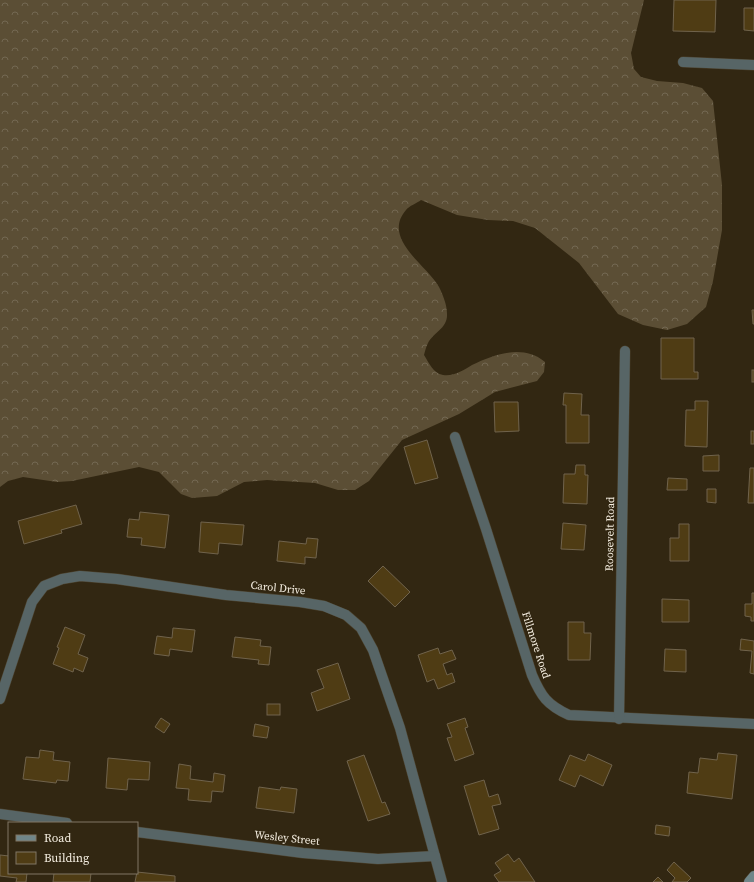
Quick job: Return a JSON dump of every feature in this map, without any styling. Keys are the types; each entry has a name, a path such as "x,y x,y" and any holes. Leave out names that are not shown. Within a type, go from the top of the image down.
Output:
{"street":[{"path":"682,62 754,65"},
{"name":"Roosevelt Road","path":"618,719 625,350"},
{"name":"Fillmore Road","path":"455,437 532,675 541,696 555,709 569,715 618,719 754,724"},
{"name":"Carol Drive","path":"0,699 32,602 44,586 62,579 80,576 117,579 226,595 324,606 346,615 361,628 373,650 400,728 442,882"},
{"path":"0,814 60,822"},
{"name":"Wesley Street","path":"138,832 303,853 378,858 435,856"},
{"path":"749,882 754,876"}],"green space":[{"path":"0,0 644,0 631,53 634,69 641,77 657,81 683,83 702,88 713,101 722,185 722,230 713,281 706,307 687,324 667,330 643,325 618,314 579,263 535,228 513,221 488,220 457,215 421,200 406,210 400,221 399,231 409,252 439,287 446,304 447,311 447,319 443,327 430,339 424,355 434,370 443,375 451,375 499,354 518,352 528,353 545,362 544,372 537,381 495,392 459,414 402,440 369,481 355,490 338,490 315,483 267,480 244,482 217,496 192,498 181,494 159,472 139,467 72,481 57,482 23,477 8,481 0,487"}],"building":[{"path":"674,0 716,0 715,32 673,31"},
{"path":"744,8 754,8 754,31 744,30"},
{"path":"752,310 754,310 754,324 753,324"},
{"path":"661,338 694,338 694,372 698,372 698,379 661,379"},
{"path":"752,370 754,370 754,382 752,382"},
{"path":"564,393 582,394 581,415 589,415 589,443 566,443 566,405 563,405"},
{"path":"695,401 708,401 707,447 685,446 686,410 695,410"},
{"path":"494,402 518,402 519,431 495,432"},
{"path":"751,431 754,431 754,444 751,444"},
{"path":"427,440 438,478 415,484 404,447"},
{"path":"719,455 719,471 703,471 703,456"},
{"path":"576,465 585,465 585,475 588,475 587,504 563,503 564,474 575,474"},
{"path":"750,468 754,468 754,503 748,503"},
{"path":"668,478 687,479 687,490 667,490"},
{"path":"707,489 716,489 716,503 707,502"},
{"path":"76,505 82,524 61,530 62,533 24,544 18,521"},
{"path":"140,512 169,515 165,548 141,545 142,538 127,537 129,519 139,520"},
{"path":"201,522 244,525 242,545 219,543 218,554 199,552"},
{"path":"563,523 586,525 584,550 561,549"},
{"path":"679,524 689,524 689,561 670,561 670,538 679,538"},
{"path":"307,538 318,539 316,558 305,557 305,564 277,561 279,541 306,544"},
{"path":"383,566 410,592 395,607 368,581"},
{"path":"752,593 754,593 754,621 751,621 751,617 745,616 745,604 752,604"},
{"path":"662,599 689,600 689,622 662,622"},
{"path":"568,622 584,622 584,633 591,633 590,660 568,660"},
{"path":"65,627 85,635 78,654 88,658 83,672 74,668 73,672 53,664 59,648 57,647"},
{"path":"173,628 195,630 192,652 170,649 169,656 154,654 157,636 172,638"},
{"path":"235,637 261,640 260,646 271,647 269,665 258,664 259,660 232,657"},
{"path":"741,639 754,641 754,674 750,673 752,651 740,650"},
{"path":"438,648 440,654 452,650 456,659 443,664 447,675 452,673 455,682 438,689 434,679 427,682 418,655"},
{"path":"665,649 686,650 686,672 664,671"},
{"path":"338,663 350,699 317,711 311,693 324,688 317,670"},
{"path":"267,704 280,704 280,715 267,715"},
{"path":"161,718 170,724 164,733 155,727"},
{"path":"465,718 468,727 465,728 474,754 455,761 447,738 452,737 447,724"},
{"path":"255,724 269,727 267,738 253,736"},
{"path":"40,750 54,752 53,760 70,762 68,781 57,780 56,783 23,779 26,757 39,758"},
{"path":"718,753 737,755 732,799 687,793 689,772 698,773 700,758 717,760"},
{"path":"588,754 612,765 603,786 580,775 575,787 559,780 570,755 585,761"},
{"path":"364,755 382,803 385,802 390,814 368,821 347,761"},
{"path":"108,758 150,762 149,780 128,779 127,790 106,788"},
{"path":"179,764 191,766 190,779 213,782 214,773 225,775 223,792 212,791 211,802 188,800 189,789 176,788"},
{"path":"484,780 489,797 498,794 501,804 492,806 499,829 479,835 464,786"},
{"path":"259,787 280,790 281,787 297,789 294,813 256,808"},
{"path":"656,825 670,827 669,836 655,834"},
{"path":"508,854 514,862 519,858 535,882 499,882 494,875 501,871 495,863"},
{"path":"0,855 8,856 8,874 27,874 26,882 16,882 17,878 0,876"},
{"path":"674,862 691,878 687,882 672,882 675,878 667,870"},
{"path":"138,872 175,876 175,882 135,882"},
{"path":"54,874 91,874 90,882 53,882"},
{"path":"658,877 663,882 653,882"}]}
